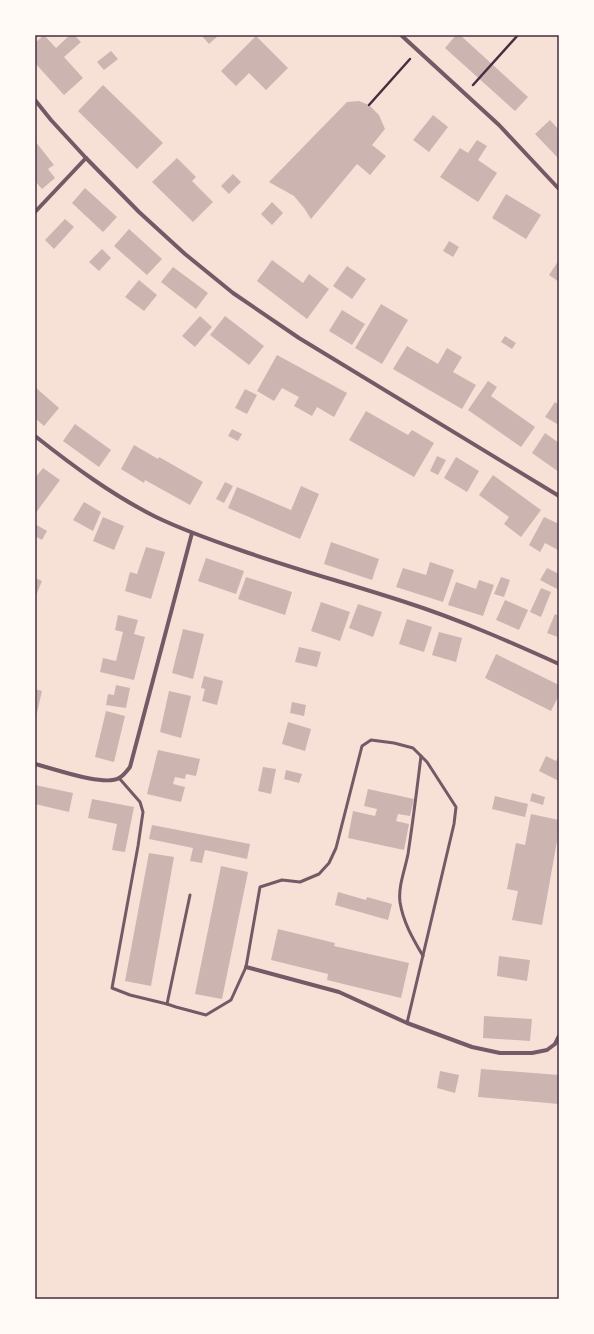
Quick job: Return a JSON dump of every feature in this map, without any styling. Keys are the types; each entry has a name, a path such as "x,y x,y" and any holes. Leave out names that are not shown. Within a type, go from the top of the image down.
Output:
{"street":[{"path":"401,35 499,125 559,189"},
{"path":"35,100 86,158 145,218 184,254 233,293 299,338 559,496"},
{"path":"35,212 86,158"},
{"path":"35,436 110,492 155,516 192,533 268,560 406,602 464,623 559,664"},
{"path":"35,764 95,780 108,781 119,778 130,767 192,533"},
{"path":"246,967 339,992 407,1023 472,1047 500,1053 532,1053 547,1050 555,1044 559,1036"}],"lane":[{"path":"119,778 140,802 143,812 112,988 130,995 206,1015 231,1000 246,967 260,887 282,880 300,882 319,874 329,863 336,848 362,746 372,740 394,743 413,748 426,762 456,807 454,824 407,1023"},
{"path":"421,756 416,804 408,856 402,878 400,901 404,918 423,956"},
{"path":"167,1004 190,895"}],"path":[{"path":"464,94 518,35"},
{"path":"369,105 418,50"}],"building":[{"path":"44,35 56,48 70,35 74,35 81,42 64,57 83,78 64,95 35,63 35,43"},
{"path":"201,35 219,35 209,44"},
{"path":"456,35 460,35 528,97 515,111 445,48"},
{"path":"256,36 288,68 266,90 249,73 236,86 221,71"},
{"path":"111,51 118,59 104,70 97,62"},
{"path":"103,85 163,143 137,169 78,111"},
{"path":"359,101 369,105 379,115 385,129 372,145 386,156 370,175 357,164 311,219 294,196 269,182 347,102"},
{"path":"433,115 448,127 429,152 413,140"},
{"path":"550,120 559,130 559,159 535,134"},
{"path":"477,140 487,146 478,160 497,173 478,202 440,177 460,148 468,153"},
{"path":"35,141 54,165 48,169 55,178 42,189 35,181"},
{"path":"177,158 196,177 192,181 213,202 193,222 152,182"},
{"path":"233,174 241,182 229,194 221,186"},
{"path":"85,188 117,217 103,232 72,203"},
{"path":"506,194 541,215 526,239 492,218"},
{"path":"272,202 283,213 272,225 261,214"},
{"path":"65,219 74,227 54,249 45,240"},
{"path":"129,229 162,259 147,275 114,246"},
{"path":"449,241 459,247 453,257 443,251"},
{"path":"102,249 111,258 99,271 89,262"},
{"path":"272,260 303,283 309,274 329,289 307,319 257,281"},
{"path":"559,260 559,282 549,275"},
{"path":"347,266 366,279 352,299 333,286"},
{"path":"173,267 208,293 196,309 161,282"},
{"path":"139,280 157,295 144,311 125,297"},
{"path":"381,304 408,320 382,364 355,348"},
{"path":"342,310 365,324 352,345 329,331"},
{"path":"200,316 212,327 195,347 182,336"},
{"path":"225,316 264,346 249,365 210,335"},
{"path":"505,336 516,343 512,349 501,342"},
{"path":"407,346 438,364 447,348 462,357 453,372 476,385 462,409 393,369"},
{"path":"277,355 347,393 334,417 317,407 312,416 294,406 299,397 282,388 274,401 257,391"},
{"path":"488,381 497,387 491,396 535,427 521,447 468,410"},
{"path":"35,387 59,408 44,426 35,418"},
{"path":"245,389 257,395 247,414 235,408"},
{"path":"555,402 559,405 559,425 545,417"},
{"path":"366,411 408,435 412,430 434,443 414,477 349,440"},
{"path":"75,424 111,450 99,467 63,441"},
{"path":"232,429 242,434 238,441 228,436"},
{"path":"545,433 559,443 559,472 532,453"},
{"path":"134,445 158,459 159,457 203,482 190,505 145,480 144,483 121,469"},
{"path":"437,456 446,460 438,475 430,471"},
{"path":"456,457 479,471 467,492 444,478"},
{"path":"43,468 60,480 35,514 35,478"},
{"path":"493,475 541,510 521,537 504,524 509,517 479,495"},
{"path":"225,482 233,486 224,503 216,499"},
{"path":"301,486 319,494 300,539 228,508 237,487 291,510"},
{"path":"84,502 101,512 93,531 73,520"},
{"path":"103,517 124,526 114,550 93,541"},
{"path":"544,517 559,524 558,550 545,543 540,552 529,545"},
{"path":"35,524 47,531 42,540 35,536"},
{"path":"331,542 379,559 372,580 324,564"},
{"path":"146,547 165,552 151,599 125,591 130,572 137,574"},
{"path":"206,558 244,571 236,594 198,581"},
{"path":"430,562 454,570 443,602 396,587 403,568 426,575"},
{"path":"547,568 559,574 559,590 540,580"},
{"path":"246,577 292,592 285,615 238,599"},
{"path":"501,577 510,580 504,597 494,594"},
{"path":"35,578 42,581 35,598"},
{"path":"479,580 494,585 483,616 448,605 456,582 476,589"},
{"path":"541,588 551,592 541,617 530,612"},
{"path":"505,600 528,610 519,630 496,620"},
{"path":"321,602 350,612 340,641 311,631"},
{"path":"358,604 382,612 373,637 349,628"},
{"path":"555,614 559,616 558,637 547,633"},
{"path":"118,615 138,620 134,634 145,637 134,680 100,672 103,658 116,661 123,632 115,630"},
{"path":"407,619 432,627 424,652 399,644"},
{"path":"183,629 204,634 193,679 172,673"},
{"path":"439,632 462,638 456,662 432,655"},
{"path":"299,647 321,652 317,667 295,662"},
{"path":"496,654 559,685 559,695 551,711 485,678"},
{"path":"204,676 223,681 217,705 202,701 205,689 201,688"},
{"path":"116,685 130,688 126,708 106,705 108,694 114,695"},
{"path":"35,689 42,691 36,717 35,717"},
{"path":"169,691 191,696 181,738 160,732"},
{"path":"292,702 306,705 304,716 290,713"},
{"path":"106,711 125,716 114,762 95,757"},
{"path":"288,722 311,729 305,751 282,744"},
{"path":"158,750 200,759 196,776 186,774 185,779 175,777 173,784 185,787 181,802 147,794"},
{"path":"559,755 559,781 539,771 546,756 556,761"},
{"path":"263,767 276,769 271,794 258,791"},
{"path":"286,770 302,774 299,783 284,779"},
{"path":"35,785 73,793 69,812 35,804"},
{"path":"368,789 414,799 410,816 398,814 396,821 409,824 404,850 348,838 353,811 375,816 377,809 364,806"},
{"path":"532,793 545,797 543,805 530,801"},
{"path":"495,796 528,804 525,817 492,809"},
{"path":"92,799 134,807 125,852 112,850 117,824 88,818"},
{"path":"531,814 559,820 559,830 542,925 512,920 518,891 507,889 516,843 525,845"},
{"path":"152,825 250,844 247,859 205,850 202,863 190,861 193,848 149,839"},
{"path":"149,853 174,857 151,986 125,981"},
{"path":"221,866 248,872 222,999 195,994"},
{"path":"338,892 366,900 367,897 392,904 388,920 335,905"},
{"path":"278,929 335,943 334,946 409,963 401,998 327,980 328,974 271,960"},
{"path":"499,956 530,960 527,981 497,976"},
{"path":"484,1016 532,1019 530,1041 483,1038"},
{"path":"481,1069 559,1075 559,1104 478,1097"},
{"path":"440,1071 459,1075 455,1093 437,1088"}]}
